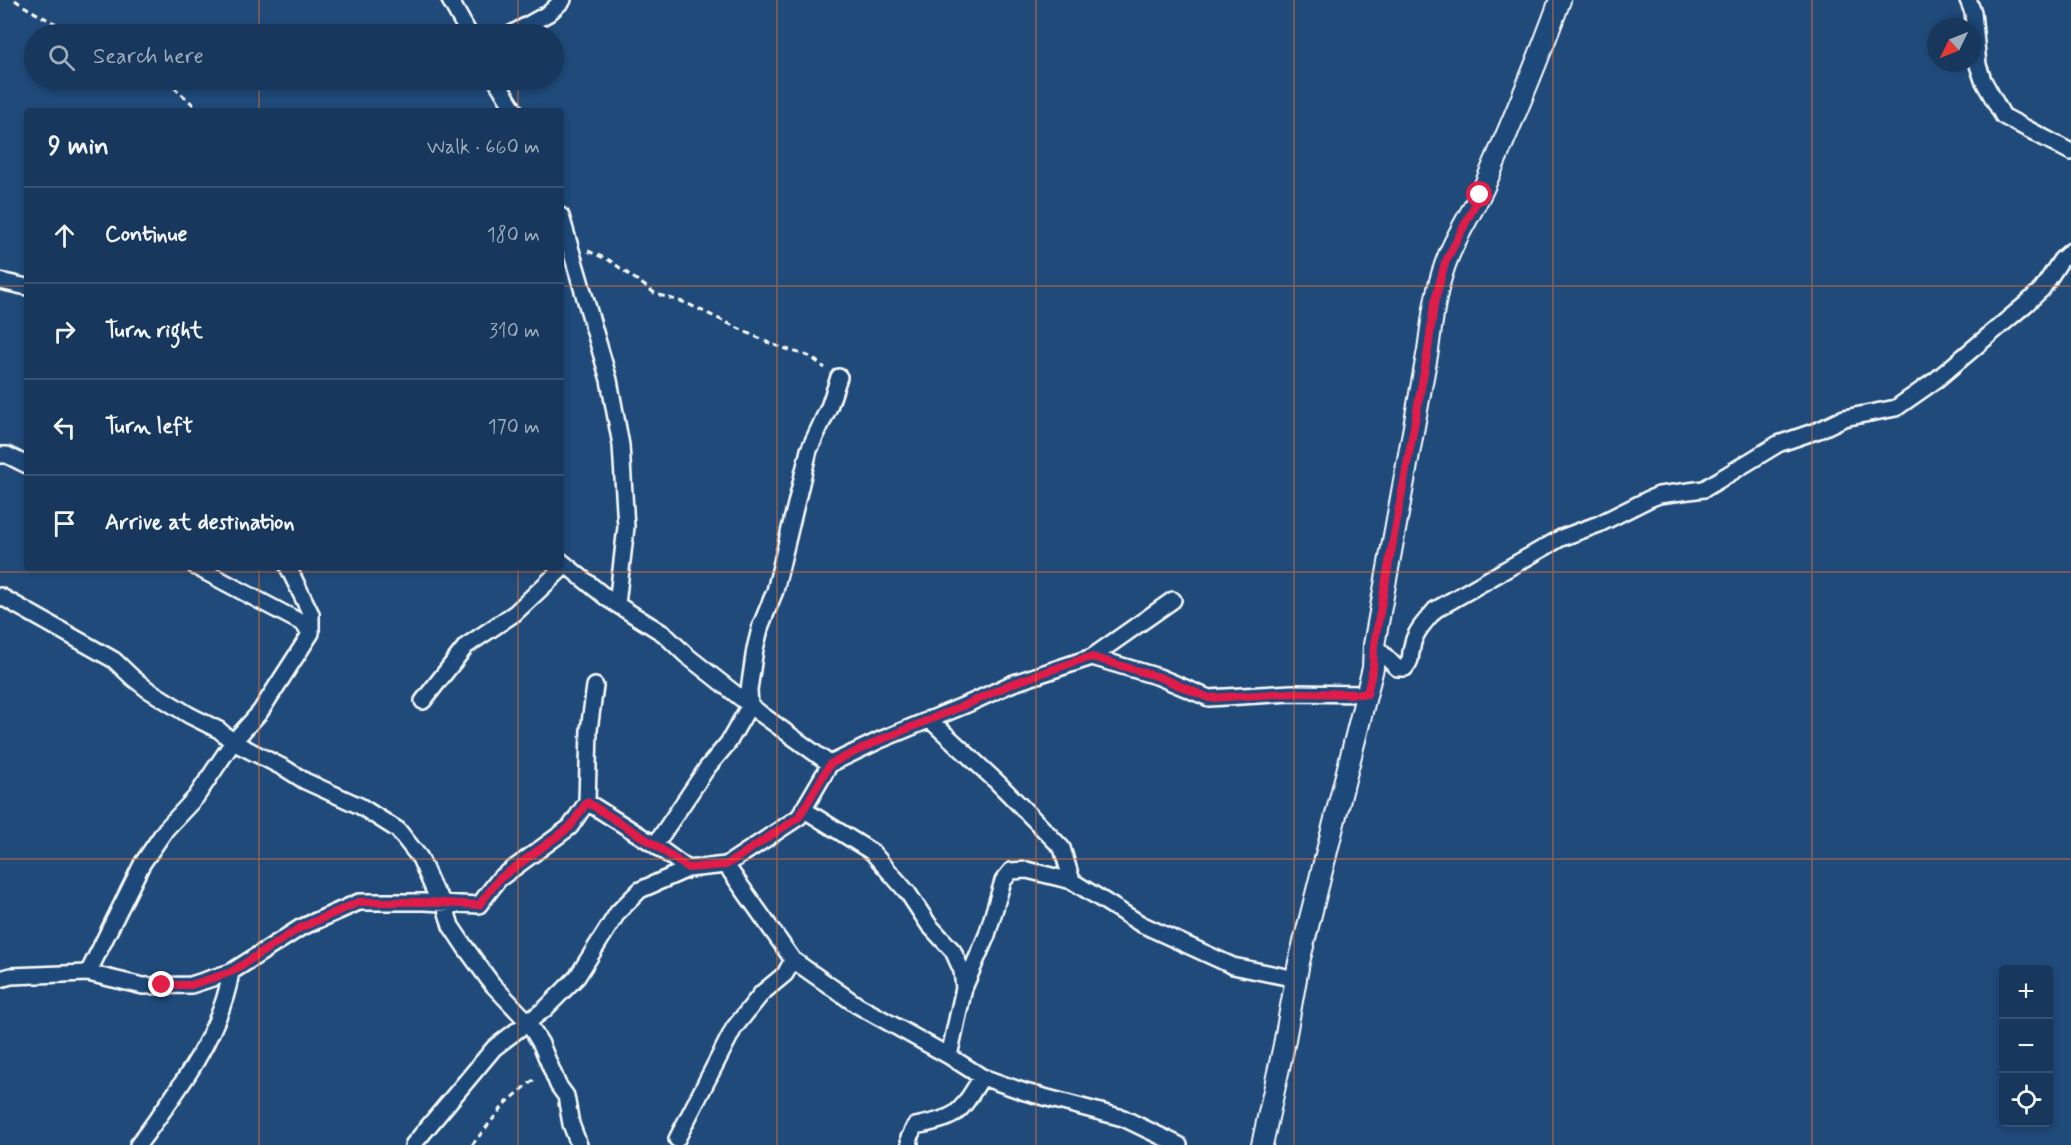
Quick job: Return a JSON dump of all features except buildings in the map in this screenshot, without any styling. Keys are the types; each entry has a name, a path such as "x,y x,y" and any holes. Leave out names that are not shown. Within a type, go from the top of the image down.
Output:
{"street":[{"path":"450,0 463,24"},
{"path":"529,24 549,13 563,0"},
{"path":"1262,1145 1296,979 1373,668 1374,645 1428,350 1434,304 1445,263 1480,195 1506,136 1542,51 1560,0"},
{"path":"1968,0 1973,12 1978,65 1983,80 2003,117 2071,152"},
{"path":"502,90 513,108"},
{"path":"564,225 609,380 621,445 626,527 616,604"},
{"path":"1374,645 1397,668 1405,668 1411,661 1412,646 1420,627 1435,610 1561,538 1599,524 1659,495 1704,489 1778,444 1844,418 1896,408 1936,380 2026,304 2042,289 2061,260 2071,251"},
{"path":"0,281 24,286"},
{"path":"655,845 707,768 728,743 750,705 749,690 761,625 775,591 809,450 829,407 839,377"},
{"path":"0,455 7,455 24,464"},
{"path":"564,564 616,604 664,634 686,655 830,764"},
{"path":"202,570 302,623 311,633"},
{"path":"88,973 142,864 166,829 196,797 233,742 260,712 311,633 311,614 289,570"},
{"path":"423,701 466,646 515,613 556,570"},
{"path":"0,596 114,660 147,689 189,715 219,730 233,742 305,781 360,806 398,830 420,858 434,890 444,903 451,926 465,947 492,984 527,1021 541,1044 558,1085 566,1096 571,1124 579,1145"},
{"path":"413,1145 494,1048 545,1009 578,977 618,912 639,890 688,868 726,865 799,817 830,764 929,718 970,703 1011,684 1092,657 1173,600"},
{"path":"1092,657 1159,677 1209,698 1291,693 1367,694"},
{"path":"0,979 11,976 88,973 143,986 191,985 231,972 300,928 359,902 479,905 499,879 570,827 587,802 589,730 595,686"},
{"path":"929,718 998,782 1062,848 1072,881"},
{"path":"587,802 688,868"},
{"path":"803,809 872,852 908,893 929,925 952,951 963,971 964,988"},
{"path":"726,865 793,960 857,1005 982,1077 1025,1092 1124,1118 1179,1145"},
{"path":"949,1056 964,988 987,935 1003,881 1011,872 1027,870 1072,881 1141,924 1233,966 1296,979"},
{"path":"677,1139 734,1028 762,993 785,974 793,960"},
{"path":"138,1145 195,1064 223,1004 231,972"},
{"path":"910,1145 909,1138 915,1126 951,1118 960,1111 982,1077"}],"path":[{"path":"15,0 29,11 58,24"},
{"path":"176,90 197,108"},
{"path":"570,244 609,260 656,294 686,303 771,344 811,357 839,377"},
{"path":"472,1145 505,1104 551,1065"}],"route":[{"path":"162,985 191,985 231,972 300,928 359,902 479,905 499,879 570,827 587,802 688,868 726,865 799,817 830,764 929,718 970,703 1011,684 1092,657 1159,677 1209,698 1291,693 1367,694 1428,350 1434,304 1445,263 1480,195"}]}
